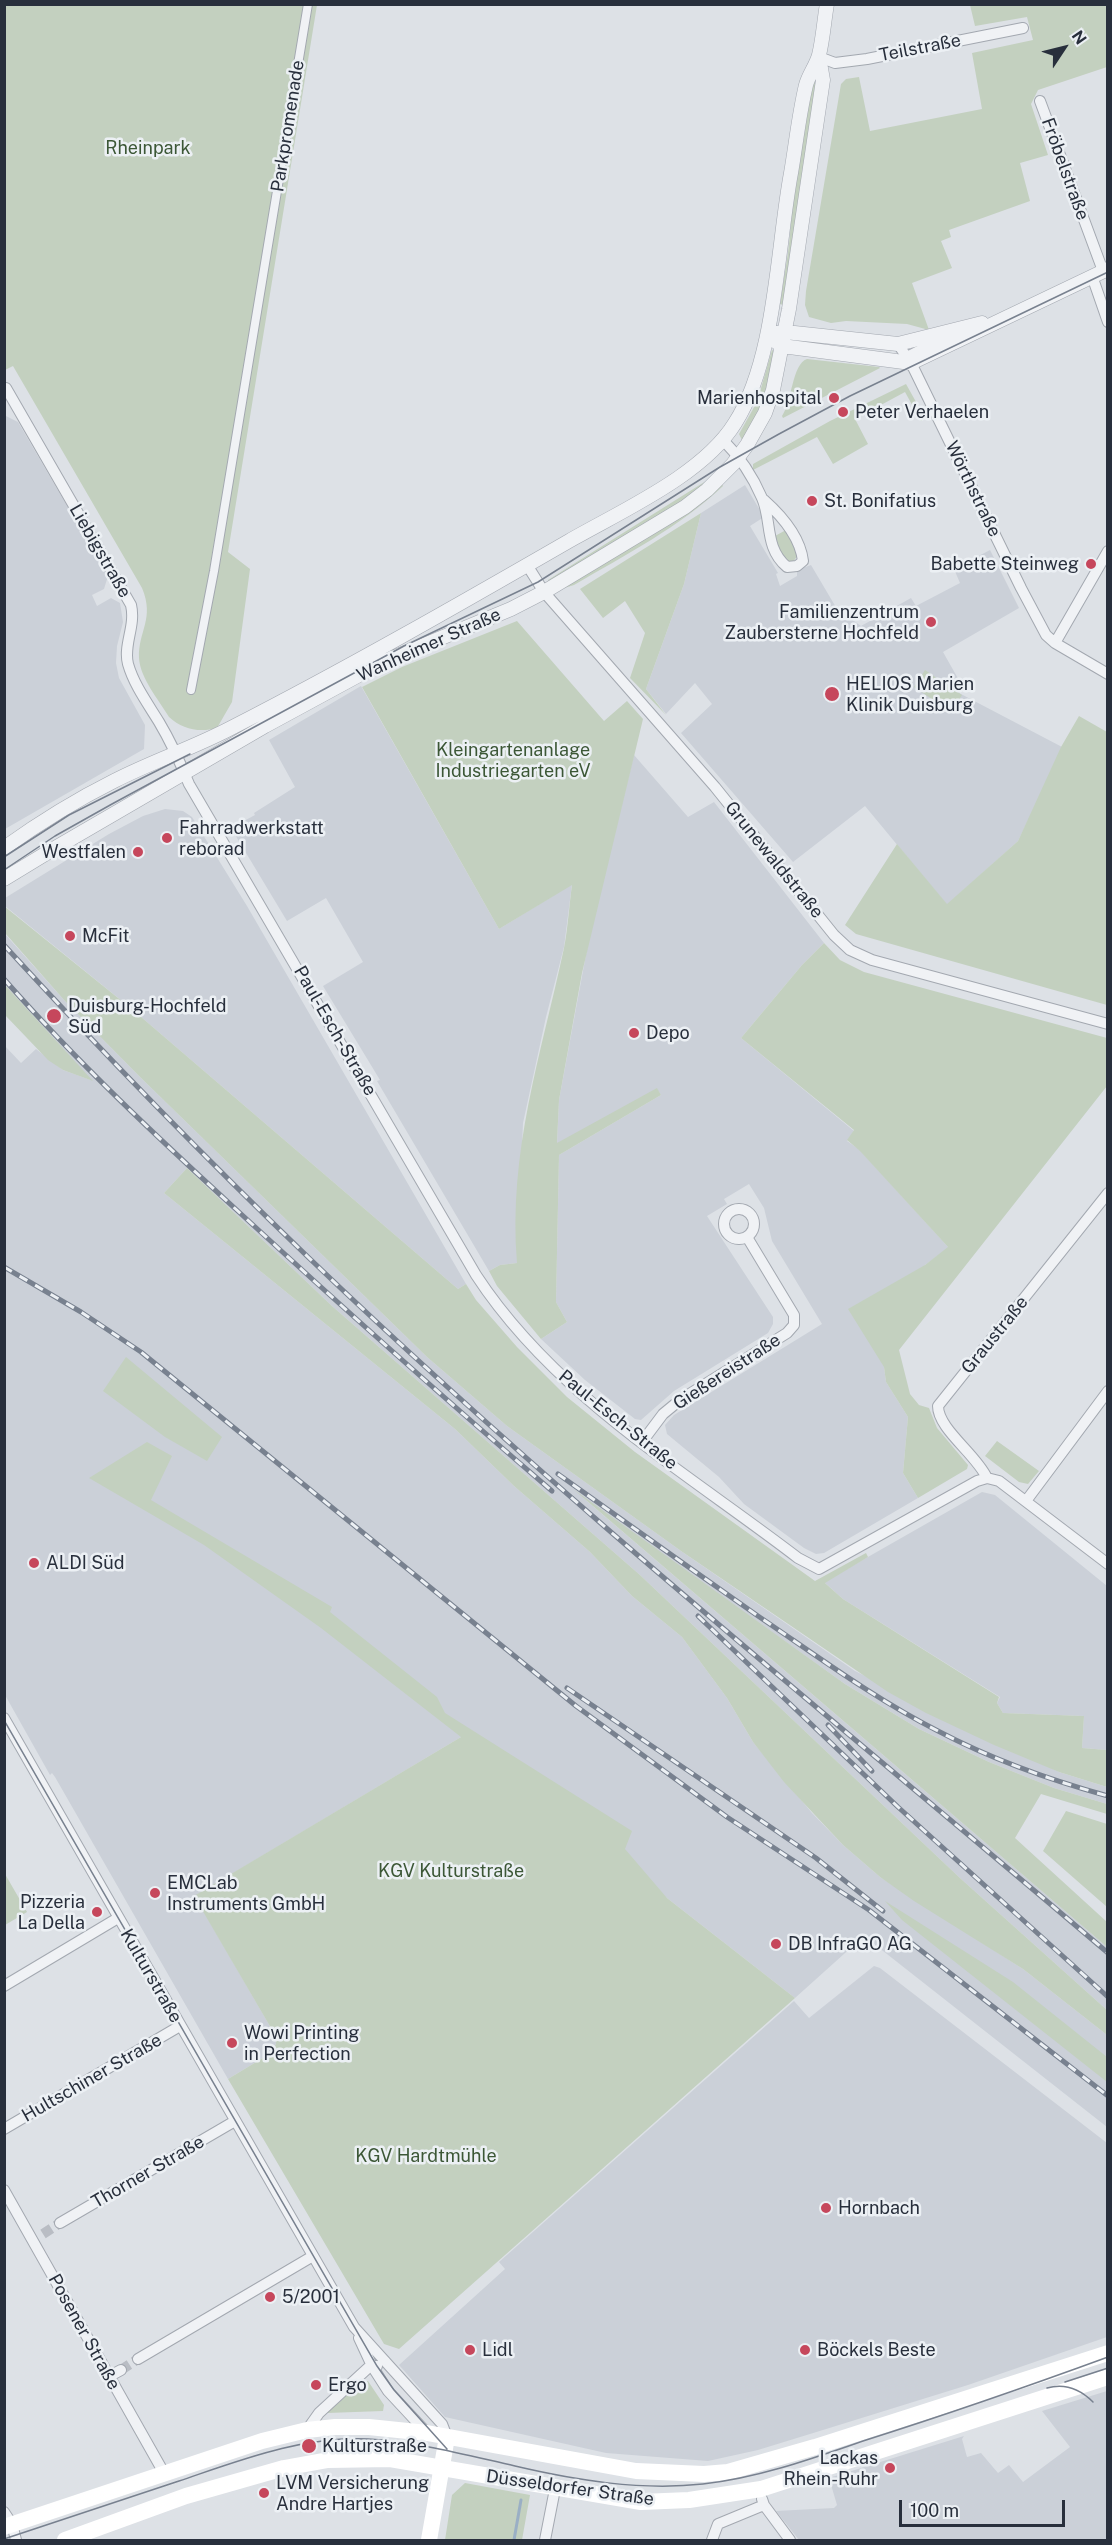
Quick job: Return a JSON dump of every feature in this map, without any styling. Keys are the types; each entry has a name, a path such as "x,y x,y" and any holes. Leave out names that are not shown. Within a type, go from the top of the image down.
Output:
{"main road":[{"name":"Düsseldorfer Straße","path":"9,2526 262,2441 306,2430 369,2427 427,2433 596,2465 670,2474 728,2472 1107,2354"},
{"name":"Düsseldorfer Straße","path":"65,2541 186,2496 284,2468 328,2460 382,2458 641,2502 762,2497 791,2480 1107,2377"},
{"path":"427,2433 435,2448 441,2468"},
{"path":"429,2541 447,2437"},
{"path":"791,2480 780,2478 775,2469 776,2465 800,2451"}],"street":[{"name":"Parkpromenade","path":"191,690 214,571 308,4"},
{"path":"766,334 807,81 819,57 827,4"},
{"name":"Teilstraße","path":"819,57 834,63 867,59 1023,28"},
{"path":"785,332 823,80 819,57"},
{"name":"Fröbelstraße","path":"1040,100 1101,272 1107,322"},
{"path":"766,334 782,346 911,363 1101,272"},
{"path":"766,334 785,332 898,344 967,326 997,321"},
{"path":"911,363 911,355 967,326"},
{"name":"Wanheimer Straße","path":"4,879 185,773 383,662 511,609 544,592 685,507 707,490 739,456 765,413 773,390 785,332"},
{"name":"Wanheimer Straße","path":"4,848 83,798 176,752 219,734 297,693 674,480 708,456 723,440 742,411 753,384 766,334"},
{"name":"Wörthstraße","path":"898,344 911,363 1046,635 1055,643 1107,674"},
{"name":"Liebigstraße","path":"6,388 127,597 133,615 127,648 127,661 131,675 176,752"},
{"path":"723,440 739,456 764,500 790,528 799,543 803,561 797,566 787,567 780,561 771,538 764,500"},
{"path":"1055,643 1107,551"},
{"name":"Grunewaldstraße","path":"527,565 544,592 702,772 834,935 850,950 894,966 1107,1024"},
{"name":"Paul-Esch-Straße","path":"176,752 185,773 488,1293 520,1333 573,1387 642,1442 798,1558 819,1569 977,1481 987,1478"},
{"name":"Graustraße","path":"987,1478 980,1464 944,1425 938,1415 938,1406 1107,1193"},
{"name":"Gießereistraße","path":"642,1442 663,1414 680,1400 787,1333 794,1325 794,1315 747,1237"},
{"path":"1026,1501 1107,1391"},
{"path":"987,1478 999,1481 1107,1564"},
{"name":"Kulturstraße","path":"4,1718 356,2330 372,2366 388,2391 427,2433"},
{"path":"4,1986 118,1918"},
{"name":"Hultschiner Straße","path":"4,2129 180,2026"},
{"name":"Thorner Straße","path":"60,2223 235,2121"},
{"name":"Posener Straße","path":"4,2190 164,2473"},
{"path":"32,2240 43,2234"},
{"path":"138,2359 313,2256"},
{"name":"Kulturstraße","path":"356,2330 442,2424 447,2437"},
{"path":"306,2430 319,2413 372,2366 389,2366"},
{"path":"108,2377 121,2370"},
{"path":"545,2541 555,2489"},
{"path":"712,2541 718,2524 750,2510 762,2497 790,2541"},
{"path":"9,2526 24,2541"}],"shaded area":[{"path":"4,415 18,422 108,576 104,589 92,595 97,606 111,598 120,603 123,622 117,646 116,663 119,678 145,725 144,749 5,829"},
{"name":"HELIOS Marien Klinik Duisburg","path":"745,485 764,517 750,526 778,573 776,574 780,586 797,576 797,570 811,565 837,609 861,626 911,598 916,606 960,583 954,569 990,550 1019,608 943,652 964,689 959,693 1064,748 1018,841 947,905 865,806 793,862 681,733 712,704 695,683 666,714 646,689 684,584 701,513"},
{"path":"361,686 499,929 572,884 564,947 523,1123 517,1263 500,1265 489,1271 377,1081 380,1080 323,986 363,962 326,898 287,921 231,828 255,815 254,813 295,787 269,740"},
{"path":"634,755 688,817 714,802 824,943 802,965 741,1038 854,1131 847,1141 860,1150 949,1248 925,1265 884,1367 886,1382 908,1417 903,1473 918,1498 824,1553 816,1554 804,1548 744,1504 719,1477 667,1434 665,1425 674,1415 822,1324 772,1241 764,1208 749,1184 724,1199 727,1204 707,1216 773,1317 773,1324 768,1333 674,1391 641,1420 635,1419 585,1380 541,1339 567,1322 556,1302 559,1155 661,1095 657,1089 557,1144 559,1100 590,933"},
{"path":"165,809 183,811 192,817 247,906 466,1284 458,1289 133,1010 5,906 5,898 109,834 143,816"},
{"path":"4,933 64,1000 140,1077 427,1357 507,1426 681,1551 855,1671 1059,1772 1107,1787 1107,1804 1054,1788 989,1762 919,1729 845,1684 581,1496 1107,1947 1107,2010 960,1878 640,1575 332,1306 187,1168 164,1193 455,1429 514,1486 590,1552 632,1596 682,1637 727,1698 753,1742 812,1813 843,1845 880,1877 1023,1969 1107,2035 1107,2127 864,1936 795,1998 461,1737 195,1896 275,2035 276,2044 271,2053 228,2079 55,1777 52,1773 50,1775 5,1695 5,1046 21,1063 36,1049 63,1070 91,1080 5,985"},
{"path":"982,1492 995,1495 1107,1586 1107,1750 1082,1748 1084,1716 1003,1713 997,1703 1000,1697 843,1599 824,1582"},
{"path":"874,1966 880,1968 1107,2143 1107,2337 968,2385 758,2450 708,2461 606,2453 445,2417 399,2365 505,2269 499,2262 794,2001 809,2018"},
{"path":"1107,2391 1107,2540 799,2540 776,2511 834,2508 837,2505 829,2478 964,2436 962,2439 967,2457 981,2453 998,2473 1009,2465 1023,2482 1070,2447 1042,2411"}],"green space":[{"name":"Rheinpark","path":"4,5 317,5 228,552 250,569 232,702 217,728 197,730 179,724 169,717 151,689 140,666 139,658 147,608 142,588 13,366 5,370"},
{"path":"970,5 1107,5 1107,67 1038,90 1031,104 1048,155 1020,163 1030,201 949,230 951,237 941,241 952,268 912,283 929,330 907,324 846,321 831,323 809,317 805,305 806,291 841,84 846,79 859,77 870,131 982,109 972,53 1033,40 1027,17 975,26"},
{"path":"817,77 783,305 780,304 802,128 811,88"},
{"path":"772,350 775,352 763,403 742,440 739,434 757,402"},
{"path":"807,359 880,368 783,418 798,368"},
{"path":"906,384 925,418 921,421 905,392 855,419 868,444 833,464 817,437 753,470 753,464 830,421"},
{"path":"706,481 693,494 549,582 548,580"},
{"path":"722,484 723,486 689,515 574,585 561,589"},
{"path":"701,513 684,584 646,689 666,715 630,678 645,633 625,601 603,618 580,589"},
{"path":"786,530 798,555 793,562 789,562 782,553 775,536"},
{"name":"Kleingartenanlage Industriegarten eV","path":"517,621 604,721 627,701 643,719 582,973 559,1100 557,1143 657,1088 661,1095 559,1155 556,1302 567,1322 541,1339 497,1286 489,1271 500,1265 517,1263 515,1222 522,1143 528,1104 567,933 572,885 499,929 362,687 402,667"},
{"path":"925,670 962,695 951,712 914,687"},
{"path":"1079,716 1107,732 1107,1005 856,934 845,925 897,844 947,904 1018,841 1061,747"},
{"path":"4,906 133,1010 458,1289 466,1284 476,1300 517,1347 567,1397 635,1452 815,1581 866,1553 868,1557 825,1583 843,1599 999,1697 997,1703 1003,1713 1084,1716 1082,1748 1107,1750 1107,1787 1059,1772 994,1745 888,1692 681,1551 507,1426 427,1357 64,1000 5,933"},
{"path":"824,943 840,960 864,972 1107,1038 1107,1086 899,1350 910,1394 919,1405 929,1408 937,1428 968,1465 967,1469 918,1498 903,1473 908,1417 886,1382 884,1367 848,1309 925,1265 948,1247 860,1151 847,1140 854,1130 741,1038 802,965"},
{"path":"5,985 93,1081 63,1070 48,1060 5,1015"},
{"path":"187,1168 332,1306 640,1575 960,1878 1107,2010 1107,2035 1023,1969 914,1901 880,1877 843,1845 784,1782 753,1742 727,1698 682,1637 632,1596 590,1552 514,1486 455,1429 164,1193"},
{"path":"126,1357 222,1437 207,1461 165,1437 103,1391"},
{"path":"997,1441 1039,1471 1028,1484 1019,1482 985,1456"},
{"path":"147,1442 172,1456 151,1500 332,1607 330,1612 437,1697 445,1713 632,1831 625,1849 667,1898 795,1998 399,2349 384,2344 228,2079 271,2053 276,2044 275,2035 194,1896 461,1737 321,1628 204,1545 89,1478"},
{"path":"573,1489 845,1684 919,1729 989,1762 1054,1788 1107,1804 1107,1814 1041,1794 1015,1838 1107,1922 1107,1947"},
{"path":"1066,1811 1107,1824 1107,1907 1043,1851"},
{"path":"5,1874 27,1912 4,1925"},
{"path":"885,1901 1013,1982 1107,2057 1107,2082 902,1920"},
{"path":"363,2381 368,2381 384,2405 383,2411 327,2413"},
{"path":"465,2483 530,2495 522,2540 445,2540 452,2495"}],"waterway":[{"path":"514,2540 521,2500"}],"tunnel":[{"path":"43,2234 60,2223"},
{"path":"121,2370 138,2359"}],"tram line":[{"path":"4,870 55,836 112,804 404,646 538,582 720,467 779,434 850,396 1108,272"},
{"path":"4,857 69,815 190,754"},
{"path":"4,1720 377,2366 394,2390 447,2449"},
{"path":"4,2539 272,2451 319,2441 343,2439 368,2439 424,2446 538,2471 608,2483 679,2486 724,2481 764,2473 804,2461 1108,2357"},
{"path":"1065,2382 1108,2368"},
{"path":"1047,2388 1060,2386 1072,2388 1093,2402"}],"railway":[{"path":"4,945 192,1143 405,1348 602,1525 1108,1953"},
{"path":"4,979 90,1070 179,1157 356,1318 552,1491"},
{"path":"4,1267 81,1312 141,1352 576,1706 727,1817 869,1910 1108,2096"},
{"path":"558,1474 758,1616 846,1676 915,1719 1000,1760 1108,1796"},
{"path":"698,1616 898,1807 1108,1997"},
{"path":"567,1688 816,1858 883,1911"},
{"path":"828,1725 872,1771"}],"place":[{"name":"Marienhospital","path":"834,398"},
{"name":"Peter Verhaelen","path":"843,412"},
{"name":"St. Bonifatius","path":"812,501"},
{"name":"Babette Steinweg","path":"1091,564"},
{"name":"Familienzentrum Zaubersterne Hochfeld","path":"931,622"},
{"name":"HELIOS Marien Klinik Duisburg","path":"832,694"},
{"name":"Fahrradwerkstatt reborad","path":"167,838"},
{"name":"Westfalen","path":"138,852"},
{"name":"McFit","path":"70,936"},
{"name":"Duisburg-Hochfeld Süd","path":"54,1016"},
{"name":"Depo","path":"634,1033"},
{"name":"ALDI Süd","path":"34,1563"},
{"name":"EMCLab Instruments GmbH","path":"155,1893"},
{"name":"Pizzeria La Della","path":"97,1912"},
{"name":"DB InfraGO AG","path":"776,1944"},
{"name":"Wowi Printing in Perfection","path":"232,2043"},
{"name":"Hornbach","path":"826,2208"},
{"name":"5/2001","path":"270,2297"},
{"name":"Lidl","path":"470,2350"},
{"name":"Böckels Beste","path":"805,2350"},
{"name":"Ergo","path":"316,2385"},
{"name":"Kulturstraße","path":"309,2446"},
{"name":"Lackas Rhein-Ruhr","path":"890,2468"},
{"name":"LVM Versicherung Andre Hartjes","path":"264,2493"}],"park label":[{"name":"KGV Kulturstraße","path":"451,1871"},
{"name":"KGV Hardtmühle","path":"426,2156"}]}
